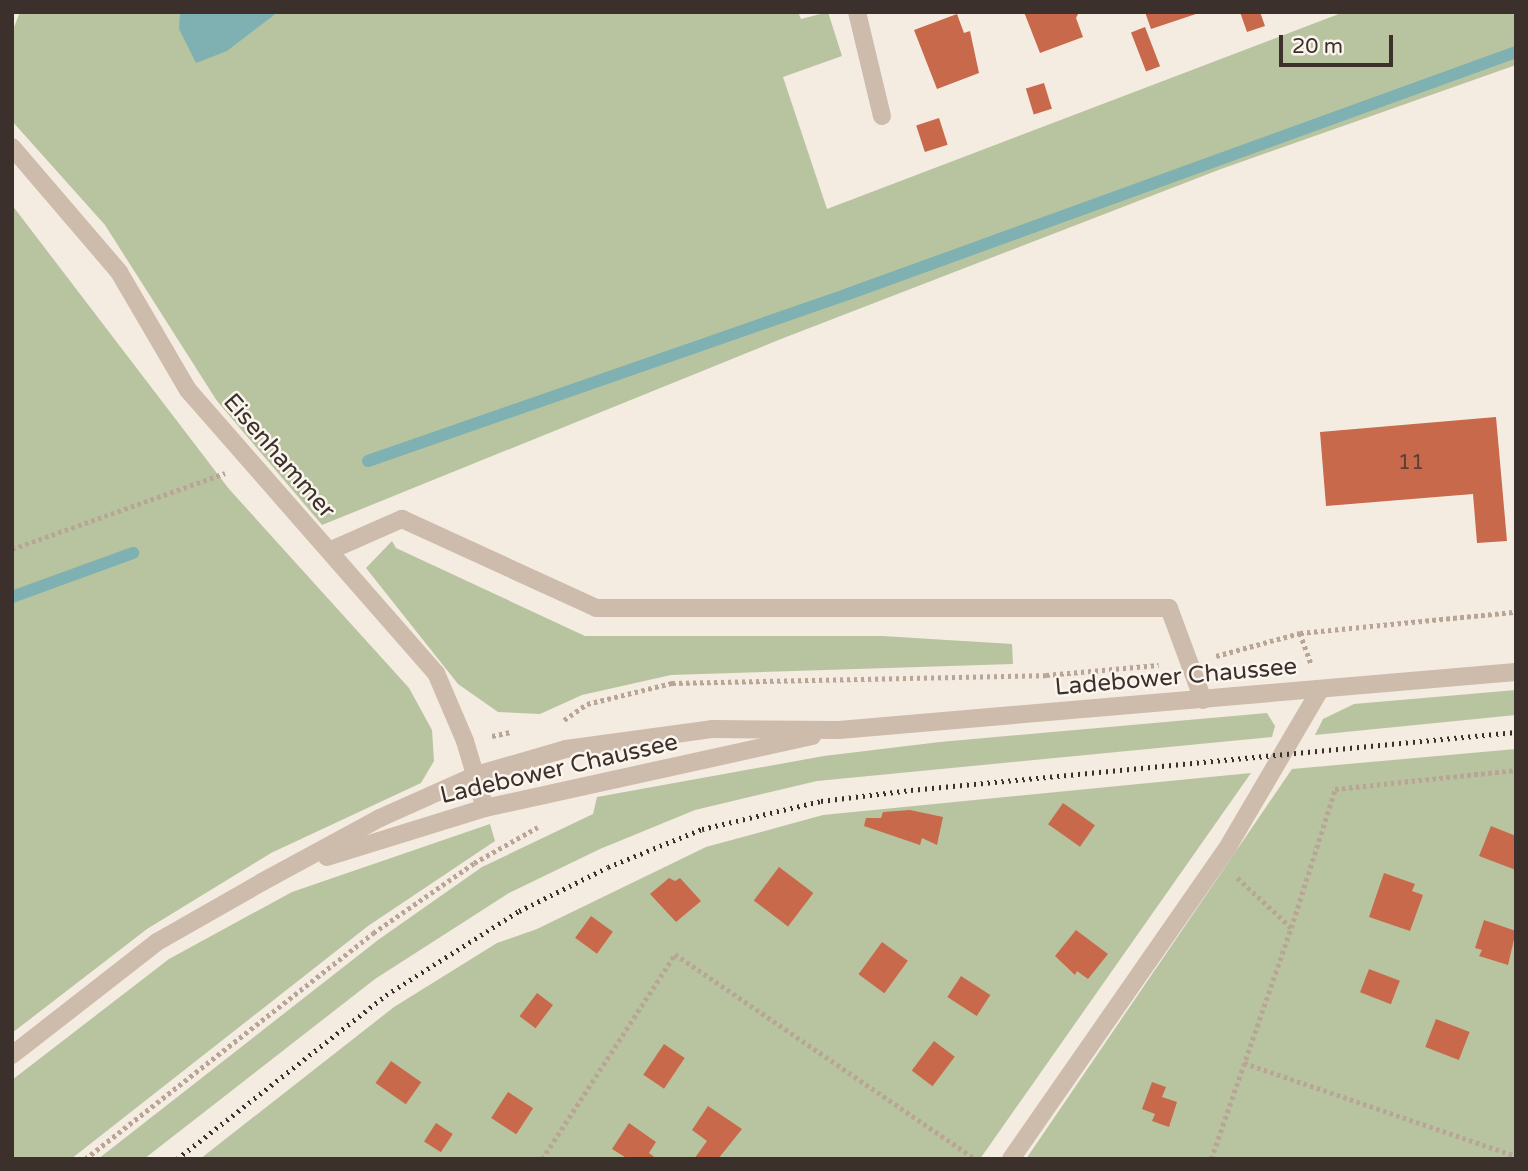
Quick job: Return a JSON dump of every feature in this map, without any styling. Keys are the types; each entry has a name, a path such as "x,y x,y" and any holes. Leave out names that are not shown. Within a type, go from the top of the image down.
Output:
{"street":[{"path":"857,12 882,116"},
{"name":"Eisenhammer","path":"12,147 119,271 188,390 436,673 465,741 485,808"},
{"path":"329,551 402,519 596,608 1169,608 1203,700"},
{"name":"Ladebower Chaussee","path":"12,1055 157,942 380,818 476,775 566,750 712,729 839,730 1516,672"},
{"path":"1011,1159 1218,861 1320,690"},
{"name":"Ladebower Chaussee","path":"293,867 485,808 839,730"}],"path":[{"path":"12,549 253,463"},
{"path":"559,724 587,704 672,684 1046,675 1189,663 1300,634 1516,612"},
{"path":"465,741 519,731"},
{"path":"1211,1159 1291,928 1335,789 1516,770"},
{"path":"85,1159 373,933 474,863 545,824"},
{"path":"1218,861 1291,928"},
{"path":"542,1159 675,954 976,1159"},
{"path":"1244,1063 1516,1156"}],"green space":[{"path":"20,12 798,12 801,19 828,12 842,56 783,77 827,209 1344,12 1516,12 1516,65 1221,169 781,339 322,525 217,401 105,225 12,121 12,32"},
{"path":"12,205 229,489 409,688 432,730 434,761 421,783 271,853 147,929 12,1033"},
{"path":"392,541 396,548 585,636 882,636 1012,644 1013,664 671,675 582,695 540,714 498,712 458,684 366,568"},
{"path":"1516,690 1516,715 1315,735 1323,719 1354,704"},
{"path":"1267,713 1275,726 1272,737 817,781 695,810 600,849 509,893 375,979 144,1159 98,1159 378,940 482,867 593,814 597,797 824,756 940,742"},
{"path":"1516,749 1516,1159 1026,1159 1292,769"},
{"path":"1251,773 980,1159 200,1159 394,1007 497,943 537,929 706,847 823,815"},
{"path":"490,824 495,841 368,926 71,1159 12,1159 12,1080 169,959 292,892"}],"water":[{"path":"180,12 278,12 227,51 196,63 179,29"}],"building":[{"path":"1024,12 1079,12 1076,18 1083,37 1040,53"},
{"path":"1145,12 1199,12 1199,13 1151,29"},
{"path":"1240,12 1260,12 1265,26 1247,32"},
{"path":"957,14 964,33 970,31 979,73 937,89 914,30"},
{"path":"1145,27 1160,66 1146,72 1131,32"},
{"path":"1044,83 1052,109 1034,114 1026,89"},
{"path":"939,118 948,145 925,152 916,125"},
{"path":"1496,417 1507,541 1477,543 1473,494 1326,506 1320,432"},
{"path":"1063,803 1095,825 1080,847 1048,824"},
{"path":"910,810 943,817 937,845 922,838 920,845 864,826 866,818 881,818 883,812"},
{"path":"1491,826 1516,836 1516,870 1479,856"},
{"path":"779,867 813,893 788,926 754,901"},
{"path":"1384,873 1415,884 1412,891 1423,895 1410,931 1369,917"},
{"path":"669,878 675,881 680,878 701,901 676,922 650,894"},
{"path":"591,916 613,932 597,954 575,938"},
{"path":"1484,920 1516,931 1508,965 1479,956 1482,950 1475,948"},
{"path":"1076,930 1108,954 1088,979 1077,971 1075,975 1055,956"},
{"path":"882,942 908,961 884,993 858,974"},
{"path":"1369,969 1400,981 1391,1004 1360,992"},
{"path":"961,976 990,995 977,1016 947,997"},
{"path":"537,993 553,1005 536,1028 520,1016"},
{"path":"1436,1019 1470,1032 1459,1060 1425,1047"},
{"path":"934,1041 955,1057 932,1086 912,1071"},
{"path":"664,1044 685,1058 664,1089 643,1075"},
{"path":"391,1061 421,1082 406,1104 376,1083"},
{"path":"1152,1082 1166,1087 1162,1097 1177,1102 1169,1127 1152,1121 1155,1114 1142,1109"},
{"path":"508,1092 533,1108 516,1134 491,1118"},
{"path":"708,1106 742,1129 718,1159 694,1159 707,1141 692,1130"},
{"path":"436,1123 453,1134 441,1152 424,1141"},
{"path":"629,1123 656,1142 649,1153 657,1159 628,1159 612,1149"}],"waterway":[{"path":"368,461 848,294 1516,52"},
{"path":"12,597 133,553"}],"railway":[{"path":"177,1159 386,995 519,911 608,867 702,829 821,801 911,790 1516,732"}]}
